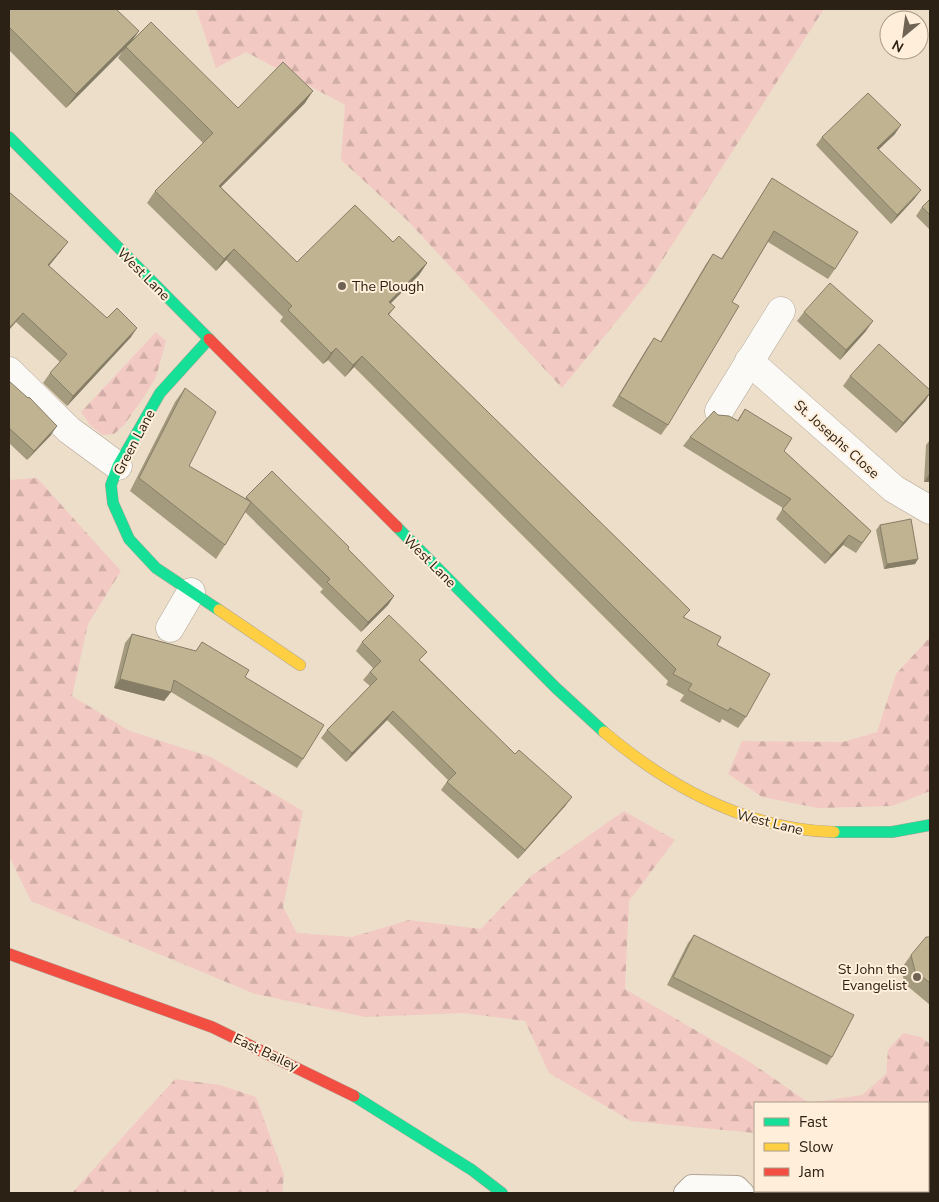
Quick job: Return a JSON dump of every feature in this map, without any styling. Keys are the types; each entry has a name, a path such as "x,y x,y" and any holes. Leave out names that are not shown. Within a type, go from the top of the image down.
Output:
{"street":[{"name":"West Lane","path":"9,137 556,688 622,747 676,784 735,814 819,834 871,833 930,825"},
{"path":"719,411 781,311"},
{"name":"Green Lane","path":"209,339 160,393 118,466 111,485 113,503 129,538 156,568 300,665"},
{"name":"St. Josephs Close","path":"749,361 894,489 930,510"},
{"path":"9,371 69,430 118,466"},
{"path":"170,628 191,592"},
{"name":"East Bailey","path":"9,954 212,1028 284,1060 351,1094 472,1170 502,1193"}],"lane":[{"path":"685,1193 692,1186 737,1188 743,1193"}],"green space":[{"path":"196,9 824,9 647,284 562,388 408,221 341,160 345,105 246,52 216,68"},
{"path":"156,332 166,341 156,377 124,425 114,434 102,435 90,425 81,412"},
{"path":"37,478 121,571 88,624 72,696 130,731 211,757 303,811 283,907 297,933 352,937 409,920 481,929 531,876 624,811 675,840 629,901 625,989 750,1062 808,1102 754,1102 754,1133 631,1121 549,1073 525,1021 463,1013 365,1017 255,994 31,901 9,856 9,480"},
{"path":"930,637 930,791 892,806 818,808 762,797 728,774 742,741 843,742 877,732 896,674"},
{"path":"903,1033 921,1037 930,1044 930,1193 890,1192 929,1192 929,1102 816,1102 862,1095 886,1074 888,1050"},
{"path":"175,1079 220,1085 256,1097 284,1175 282,1193 72,1193"}],"building":[{"path":"9,9 116,9 139,31 76,94 9,27"},
{"path":"151,22 238,108 283,62 313,91 219,186 297,262 355,205 393,242 399,236 427,263 389,302 395,307 388,314 690,610 683,617 721,637 717,645 770,674 746,717 730,708 728,711 688,690 692,684 673,674 676,669 362,356 353,365 336,348 331,353 288,310 292,306 234,249 224,259 155,191 213,133 126,47"},
{"path":"868,93 901,125 877,148 921,190 897,215 822,137"},
{"path":"772,178 858,232 835,269 774,231 732,302 739,306 668,425 619,396 654,338 661,342 713,254 722,259"},
{"path":"9,192 68,242 48,265 107,318 117,308 137,328 73,396 50,373 67,354 23,313 9,328"},
{"path":"930,199 930,215 922,207"},
{"path":"830,283 873,321 846,350 804,312"},
{"path":"879,344 930,390 930,393 903,423 850,376"},
{"path":"9,381 29,397 57,426 34,451 9,428"},
{"path":"185,388 216,412 189,466 251,502 225,545 139,478"},
{"path":"745,409 792,438 784,451 871,531 862,543 849,535 831,555 782,509 791,499 690,437 714,411 718,415 729,416 738,421"},
{"path":"272,471 349,547 348,549 394,596 368,622 327,582 330,579 246,497"},
{"path":"911,519 918,559 887,564 880,525"},
{"path":"389,615 427,652 419,660 515,754 519,750 572,797 525,850 447,782 456,773 393,711 352,753 327,730 377,679 370,672 381,661 362,642"},
{"path":"132,634 196,651 202,642 249,670 245,677 324,725 303,759 174,680 171,692 120,679"},
{"path":"694,935 854,1015 832,1057 673,977"},
{"path":"926,937 930,937 930,983 915,971 911,955"}],"traffic: fast":[{"path":"9,137 209,339"},
{"path":"209,339 160,393 118,466 111,485 113,503 129,539 156,568 219,610"},
{"path":"397,527 556,688 604,732"},
{"path":"834,832 892,832 930,825"},
{"path":"354,1096 472,1170 502,1193"}],"traffic: slow":[{"path":"219,610 300,665"},
{"path":"604,732 655,770 711,802 740,814 771,823 802,829 834,832"}],"traffic: jam":[{"path":"209,339 397,527"},
{"path":"9,954 212,1027 354,1096"}],"place":[{"name":"The Plough","path":"342,286"},
{"name":"St John the Evangelist","path":"917,977"}]}
